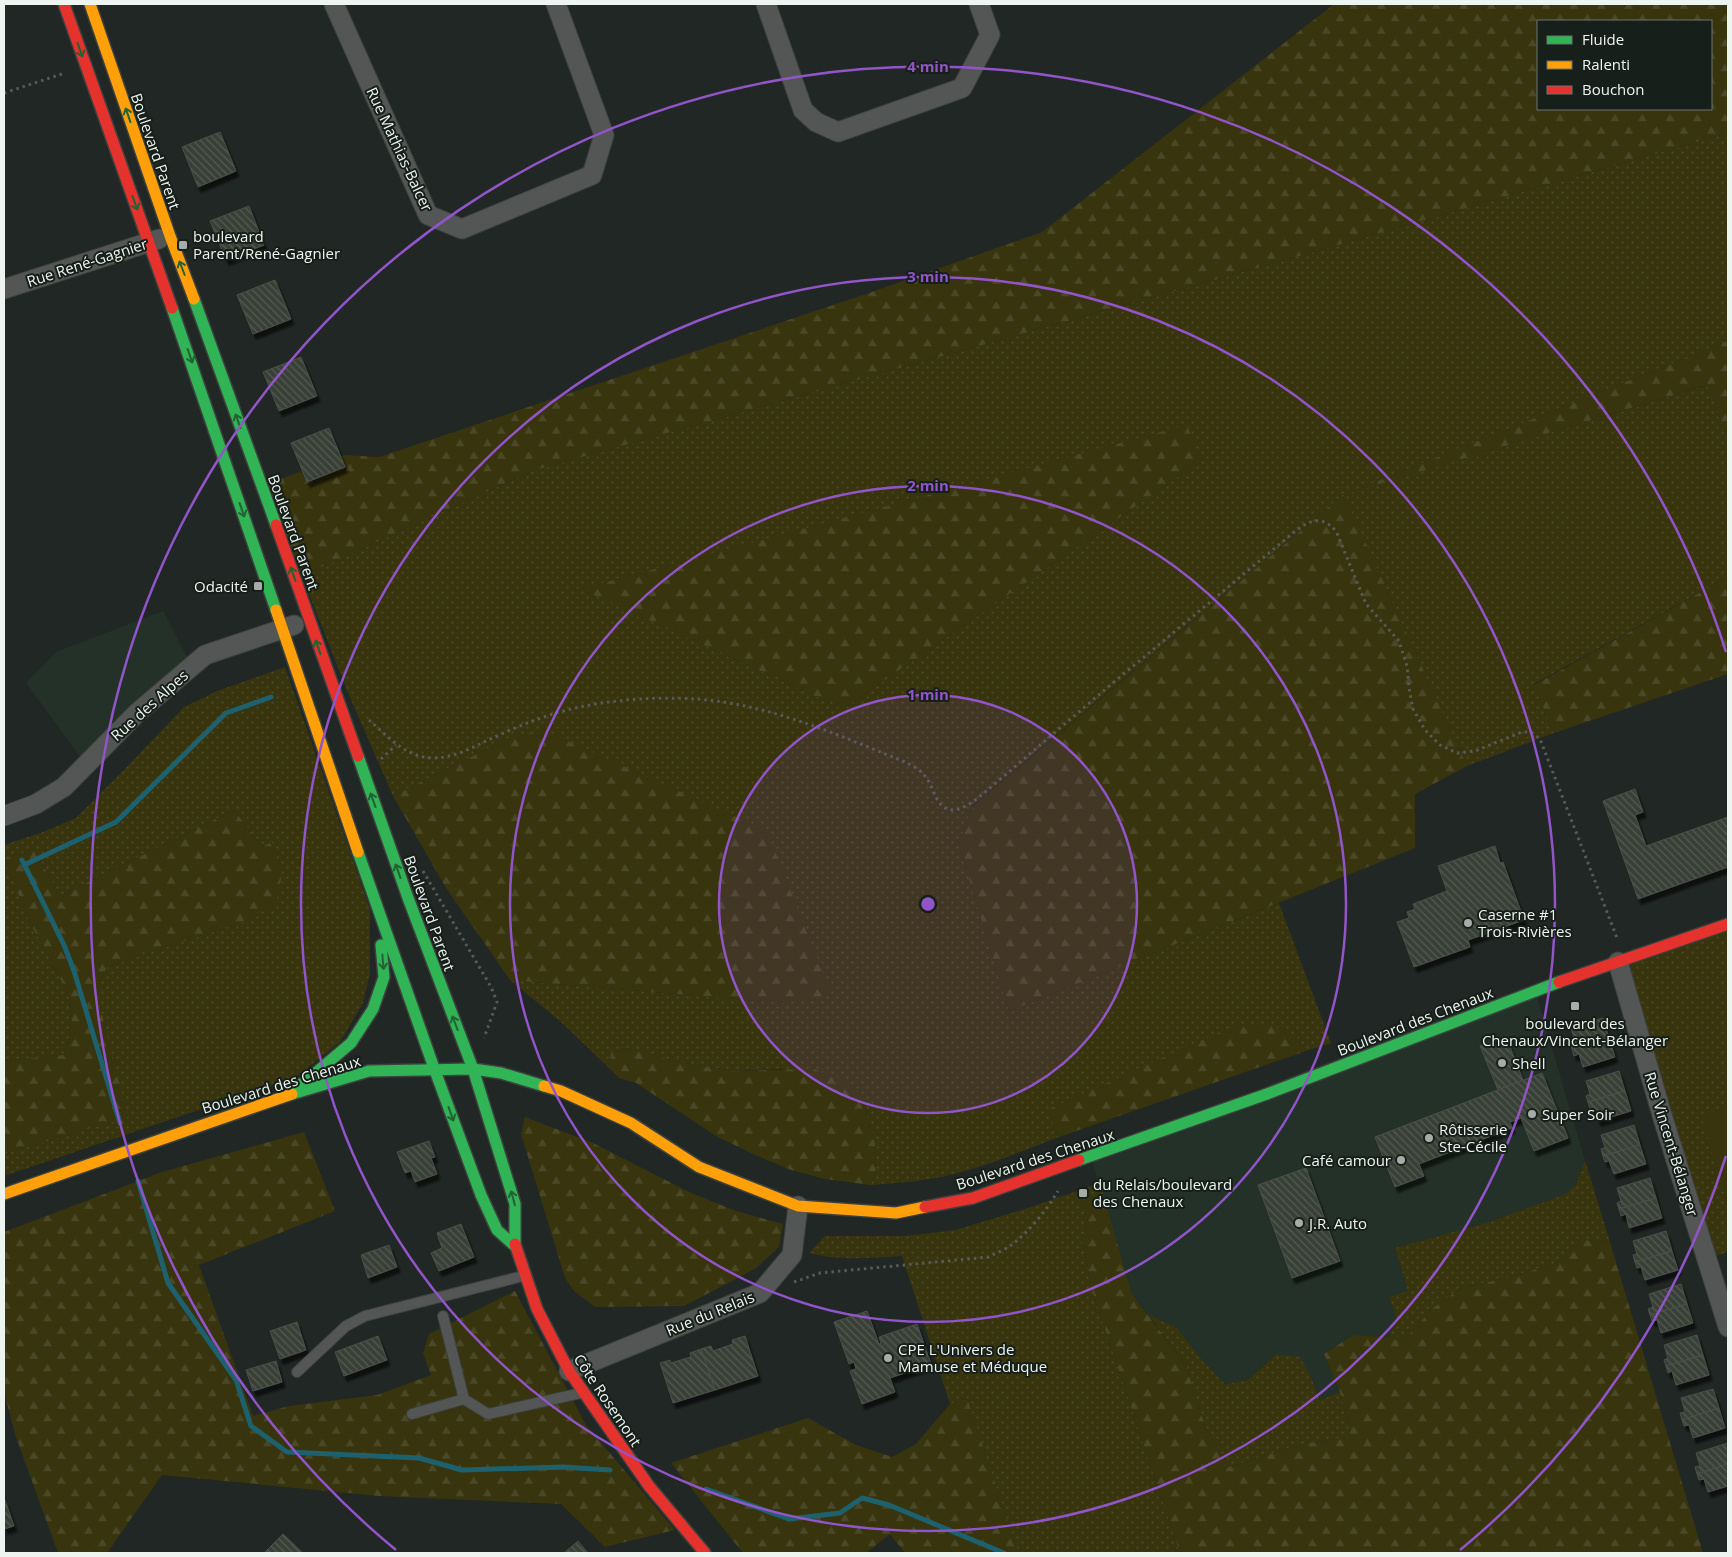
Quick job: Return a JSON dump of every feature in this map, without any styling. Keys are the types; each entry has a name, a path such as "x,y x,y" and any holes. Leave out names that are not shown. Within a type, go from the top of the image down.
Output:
{"street":[{"path":"64,4 188,350 378,913 434,1068"},
{"name":"Boulevard Parent","path":"90,4 170,236 408,898 473,1069"},
{"name":"Rue Mathias-Balcer","path":"334,4 428,215 462,229 592,175 604,135 556,4"},
{"path":"766,4 803,110 816,122 838,132 962,88 990,34 979,4"},
{"name":"Rue René-Gagnier","path":"4,289 170,236"},
{"name":"Rue des Alpes","path":"4,816 36,804 64,787 137,713 205,655 309,620"},
{"path":"274,1099 305,1082 351,1043 373,1009 384,977 378,913"},
{"name":"Boulevard des Chenaux","path":"4,1194 274,1099 369,1071 434,1068 473,1069 501,1073 561,1091 631,1123 698,1167 798,1206 896,1213 973,1198 1075,1163 1267,1094 1535,990 1728,924"},
{"name":"Rue Vincent-Bélanger","path":"1618,962 1662,1115 1728,1327"},
{"name":"Côte Rosemont","path":"434,1068 481,1195 497,1230 515,1246"},
{"name":"Côte Rosemont","path":"473,1069 515,1204 515,1246 538,1309 569,1371 649,1486 705,1553"},
{"name":"Rue du Relais","path":"569,1371 760,1293 792,1255 798,1206"}],"lane":[{"path":"298,1372 346,1326 365,1316 526,1275"},
{"path":"443,1316 464,1399 488,1414 584,1392"},
{"path":"412,1414 464,1399"}],"path":[{"path":"4,93 86,66"},
{"path":"367,719 403,749 423,757 432,758 453,756 540,718 590,705 658,698 697,699 734,704 778,714 906,762 922,772 931,785 939,803 950,810 956,810 968,806 984,793 1293,532 1316,520 1327,524 1336,531 1366,604 1399,641 1406,666 1413,709 1425,730 1440,745 1457,753 1475,751 1522,732 1531,732 1540,739 1617,938 1618,962"},
{"path":"419,864 491,987 497,1002 473,1069"},
{"path":"760,1293 820,1273 989,1257 1009,1246 1031,1226 1052,1201 1075,1163"}],"shaded area":[{"path":"163,611 192,666 82,759 26,683 56,652"},
{"path":"1535,990 1585,1160 1576,1184 1566,1194 1489,1222 1395,1248 1408,1291 1388,1337 1353,1335 1324,1354 1340,1392 1320,1400 1309,1373 1276,1354 1248,1380 1225,1384 1203,1361 1177,1328 1148,1314 1132,1294 1091,1157"}],"green space":[{"path":"1334,4 1728,4 1728,133 1282,261 532,471 302,576 268,484 344,455 379,457 866,294 1042,232"},
{"path":"1728,133 1728,341 1351,492 1708,385 1728,438 1728,577 1534,684 1554,733 1467,766 1343,495 972,806 959,845 1009,1011 1279,903 1331,1043 1306,1051 1296,1036 1048,1110 1059,1137 994,1162 954,1174 923,1180 870,1185 876,1169 875,1139 861,1099 781,1069 733,1071 673,1061 628,1048 611,1053 609,1068 561,1022 510,980 785,1003 509,738 393,796 348,693 302,576 532,471 1282,261","holes":["1186,426 1201,461 843,709 582,589"]},
{"path":"1728,341 1728,438 1707,385 1344,495 1467,766 1415,794 1415,848 1009,1011 959,845 972,807 1343,495"},
{"path":"1187,425 1201,461 843,709 581,589"},
{"path":"1728,577 1728,674 1554,733 1534,685"},
{"path":"285,667 370,909 370,974 363,1003 340,1042 296,1077 4,1176 4,1154 127,1117 96,995 106,968 146,953 241,923 276,903 272,842 262,847 234,810 60,896 34,849 5,859 30,923 70,998 72,1026 64,1055 4,1061 4,845 43,832 76,818 184,707 217,691"},
{"path":"543,730 767,831 832,996 785,1003 510,980 446,888 393,796 509,738"},
{"path":"234,810 262,847 272,842 282,874 276,904 241,923 146,953 106,968 97,995 128,1117 4,1154 4,1061 64,1055 72,1026 70,998 30,923 4,859 34,849 60,896"},
{"path":"1728,924 1728,1252 1707,1259 1618,962"},
{"path":"1270,1024 1296,1036 1306,1051 1059,1137 1047,1110 1231,1027"},
{"path":"628,1048 673,1061 733,1071 813,1069 839,1078 861,1099 875,1139 876,1169 870,1185 825,1179 791,1170 716,1136 636,1083 619,1078 609,1068 611,1053"},
{"path":"1728,1107 1728,1206 1703,1123 1708,1113"},
{"path":"525,1117 593,1143 689,1192 736,1211 783,1224 779,1247 755,1269 684,1306 595,1307 573,1290 565,1278 521,1134"},
{"path":"304,1132 335,1211 199,1265 253,1416 289,1406 377,1395 431,1375 423,1353 429,1334 515,1291 586,1425 675,1530 605,1547 561,1504 379,1496 162,1475 107,1553 58,1553 16,1437 4,1393 4,1232 162,1172"},
{"path":"1585,1160 1610,1242 1585,1240 1554,1264 1507,1278 1461,1288 1433,1308 1406,1338 1388,1337 1397,1319 1389,1297 1408,1291 1395,1248 1489,1222 1566,1194 1576,1184"},
{"path":"1100,1183 1103,1194 1081,1202 1088,1220 1082,1239 1092,1290 1180,1553 1018,1553 967,1398 950,1404 902,1256 843,1258 809,1253 825,1236 905,1236 956,1230"},
{"path":"1103,1194 1132,1294 1186,1365 1205,1426 1229,1467 1302,1444 1351,1437 1340,1392 1324,1354 1353,1335 1406,1338 1433,1308 1461,1288 1507,1278 1554,1264 1585,1240 1610,1242 1703,1553 1180,1553 1092,1290 1082,1239 1088,1220 1081,1202"},
{"path":"1148,1314 1177,1328 1203,1361 1225,1384 1248,1380 1276,1354 1300,1357 1320,1400 1340,1392 1351,1437 1302,1444 1229,1467 1205,1426 1186,1365"},
{"path":"967,1398 1018,1553 905,1553 890,1534 866,1553 743,1553 671,1463 808,1418 856,1445 892,1457 916,1444 950,1404"}],"building":[{"path":"220,132 236,171 198,187 182,147"},
{"path":"249,206 264,245 226,260 210,221"},
{"path":"275,280 291,319 253,334 237,295"},
{"path":"301,357 317,396 279,411 263,372"},
{"path":"329,428 345,467 307,482 291,443"},
{"path":"1635,789 1643,812 1635,815 1646,846 1728,817 1728,867 1638,899 1603,801"},
{"path":"1495,846 1500,863 1503,862 1524,920 1468,940 1470,947 1414,967 1397,922 1409,918 1407,912 1415,909 1413,904 1447,891 1438,866"},
{"path":"1603,1018 1609,1038 1572,1049 1570,1043 1575,1041 1571,1028"},
{"name":"Shell","path":"1506,1037 1523,1080 1498,1090 1480,1046"},
{"path":"1609,1038 1615,1057 1583,1067 1579,1054 1574,1056 1572,1049"},
{"path":"1619,1071 1625,1091 1588,1102 1586,1096 1590,1094 1586,1081"},
{"path":"1542,1073 1568,1138 1534,1151 1521,1118 1510,1122 1512,1128 1419,1164 1424,1176 1395,1187 1375,1137"},
{"path":"1625,1091 1631,1111 1598,1121 1594,1107 1590,1109 1588,1102"},
{"path":"1634,1125 1640,1145 1603,1156 1601,1149 1605,1148 1601,1135"},
{"path":"429,1141 435,1157 431,1158 437,1174 415,1182 411,1171 405,1173 397,1152"},
{"path":"1640,1145 1646,1164 1614,1174 1609,1161 1605,1162 1603,1156"},
{"name":"J.R. Auto","path":"1306,1168 1340,1261 1292,1278 1258,1185"},
{"path":"1650,1178 1656,1198 1619,1209 1617,1203 1621,1201 1617,1188"},
{"path":"1656,1198 1662,1218 1629,1228 1626,1214 1621,1216 1619,1209"},
{"path":"461,1224 474,1257 439,1271 431,1253 442,1248 437,1233"},
{"path":"1666,1231 1672,1251 1635,1262 1633,1255 1637,1254 1633,1241"},
{"path":"389,1245 397,1267 368,1278 361,1255"},
{"path":"1672,1251 1678,1270 1645,1280 1641,1267 1637,1268 1635,1262"},
{"path":"1681,1284 1687,1304 1650,1315 1648,1309 1653,1307 1649,1294"},
{"path":"1687,1304 1693,1323 1661,1333 1657,1320 1652,1321 1650,1315"},
{"name":"CPE L'Univers de Mamuse et Méduque","path":"867,1311 879,1344 881,1343 879,1337 917,1324 931,1364 890,1378 895,1392 862,1404 850,1371 856,1369 854,1362 849,1364 834,1322"},
{"path":"297,1322 306,1350 280,1359 270,1331"},
{"path":"1697,1335 1703,1355 1666,1366 1664,1360 1668,1358 1664,1345"},
{"path":"378,1336 387,1360 344,1376 335,1352"},
{"path":"745,1336 758,1376 715,1390 701,1349 711,1346 713,1351 733,1344 732,1340"},
{"path":"701,1349 715,1390 673,1403 660,1363 670,1360 671,1363 691,1357 690,1353"},
{"path":"1703,1355 1709,1375 1676,1385 1672,1371 1668,1373 1666,1366"},
{"path":"276,1361 282,1382 253,1391 246,1370"},
{"path":"1713,1389 1719,1408 1682,1420 1680,1413 1685,1412 1681,1398"},
{"path":"1719,1408 1725,1428 1693,1438 1689,1425 1684,1426 1682,1420"},
{"path":"1728,1443 1728,1464 1697,1474 1695,1467 1700,1466 1696,1453"},
{"path":"1728,1464 1728,1486 1708,1492 1704,1479 1699,1480 1697,1474"},
{"path":"4,1501 14,1526 4,1529"},
{"path":"283,1534 303,1553 264,1553"},
{"path":"578,1541 588,1553 564,1553"}],"waterway":[{"path":"24,865 116,822 226,713 271,697"},
{"path":"22,860 64,945 74,971 120,1123"},
{"path":"138,1181 168,1283 236,1380 251,1426 287,1452 419,1458 462,1470 563,1467 610,1470"},
{"path":"706,1489 789,1519 840,1513 862,1498 889,1505 1004,1553"}],"traffic: fast":[{"path":"194,299 276,525"},
{"path":"172,308 276,610"},
{"path":"358,756 408,898 473,1069 515,1204 515,1244"},
{"path":"358,852 481,1195 497,1230 515,1246"},
{"path":"299,1085 351,1043 373,1009 384,977 381,945"},
{"path":"1079,1160 1267,1094 1559,982"},
{"path":"292,1094 369,1071 473,1069 501,1073 544,1086"}],"traffic: slow":[{"path":"90,4 170,236 194,299"},
{"path":"276,610 358,852"},
{"path":"544,1086 561,1091 631,1123 699,1167 798,1206 896,1213 925,1207"},
{"path":"4,1194 292,1094"}],"traffic: jam":[{"path":"64,4 172,308"},
{"path":"276,525 358,756"},
{"path":"1559,982 1728,924"},
{"path":"925,1207 973,1198 1079,1160"},
{"path":"515,1244 537,1309 569,1371 649,1486 705,1553"}],"place":[{"name":"boulevard Parent/René-Gagnier","path":"183,245"},
{"name":"Odacité","path":"258,586"},
{"name":"Caserne #1 Trois-Rivières","path":"1468,923"},
{"name":"boulevard des Chenaux/Vincent-Bélanger","path":"1575,1006"},
{"name":"Shell","path":"1502,1063"},
{"name":"Super Soir","path":"1532,1114"},
{"name":"Rôtisserie Ste-Cécile","path":"1429,1138"},
{"name":"Café camour","path":"1401,1160"},
{"name":"du Relais/boulevard des Chenaux","path":"1083,1193"},
{"name":"J.R. Auto","path":"1299,1223"},
{"name":"CPE L'Univers de Mamuse et Méduque","path":"888,1358"}]}
